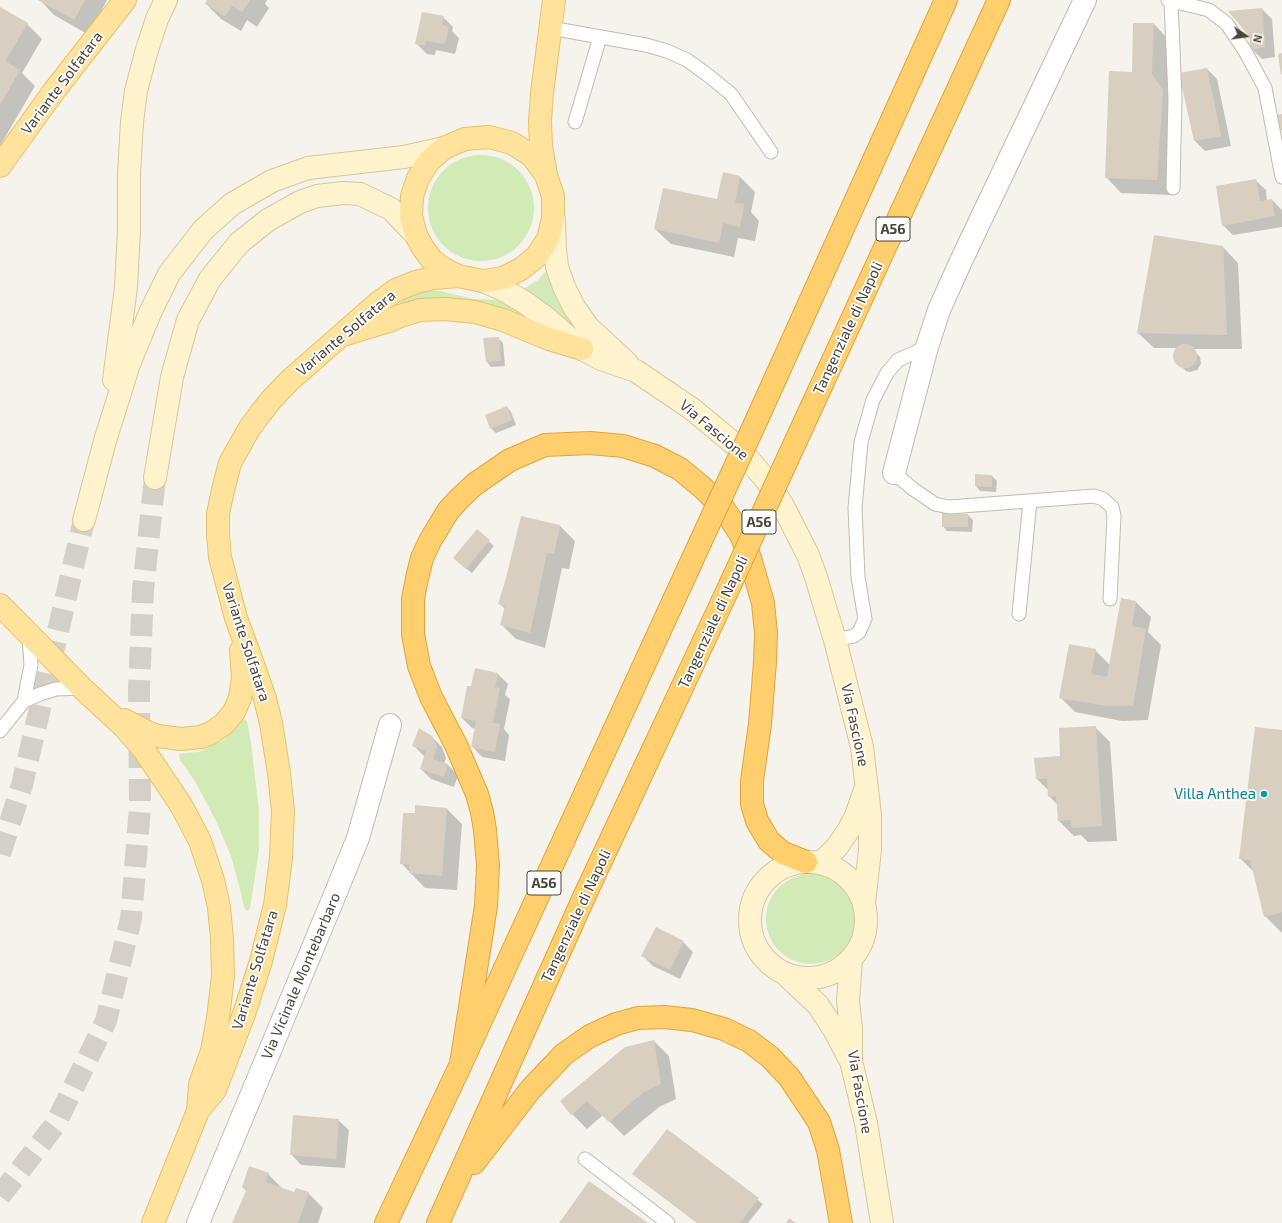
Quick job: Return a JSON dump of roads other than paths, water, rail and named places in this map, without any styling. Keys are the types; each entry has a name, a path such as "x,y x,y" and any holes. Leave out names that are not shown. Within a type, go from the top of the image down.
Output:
{"highway":[{"name":"A56","path":"386,1223 461,1064 700,543 946,0"},
{"name":"Tangenziale di Napoli","path":"438,1223 584,897 730,585 999,0"},
{"path":"461,1064 486,906 488,865 486,837 482,812 477,794 456,745 431,697 419,666 413,634 414,599 422,558 448,512 475,484 510,460 545,445 590,443 622,446 655,456 680,469 703,488 724,510 741,535 750,558 763,603 766,633 765,670 760,724 752,781 752,804 757,821 769,841 783,853 813,863"},
{"path":"452,1192 530,1090 564,1054 590,1036 616,1024 638,1018 664,1017 692,1020 724,1029 749,1041 770,1057 789,1076 812,1111 821,1129 828,1150 841,1223"}],"main road":[{"name":"Variante Solfatara","path":"0,166 54,90 125,0"},
{"path":"104,441 126,287 129,230 129,174 132,122 136,91 157,19 166,0"},
{"name":"Variante Solfatara","path":"153,1223 198,1112 215,1090 244,1014 261,961 275,905 281,858 283,811 271,723 265,699 236,618 220,557 218,514 230,463 239,445 260,414 289,381 378,303 396,290 416,282 433,278 458,276 483,280 503,278 522,269 537,256 548,238 554,219 553,196 546,175 541,146 540,121 542,93 554,0"},
{"name":"Variante Solfatara","path":"458,276 444,269 432,260 416,235 411,216 412,196 418,178 429,162 444,148 465,139 489,137 512,143 532,156 546,175"},
{"path":"84,520 104,441 129,364 150,313 169,274 202,230 232,204 272,181 308,168 404,157 444,148"},
{"path":"155,478 172,377 188,320 210,279 239,243 268,220 300,202 317,196 343,193 360,194 391,209 416,235"},
{"path":"554,219 557,267 564,287 574,307 588,327 636,371"},
{"name":"Via Fascione","path":"483,280 524,302 545,317 582,348 601,359 636,371 692,408 738,447 767,481 782,504 808,555 816,577 835,640 862,747 870,815 870,850 864,903"},
{"path":"342,336 389,322 400,316 420,310 444,309 475,312 496,318 549,339 582,348"},
{"name":"Variante Solfatara","path":"0,605 29,636 124,727 144,750 181,805 200,841 213,880 219,907 223,976 212,1051 200,1084 198,1112"},
{"path":"101,705 147,732 158,736 181,739 201,737 211,733 224,724 234,712 240,698 243,678 242,659 236,618"},
{"name":"Via Fascione","path":"813,863 837,847 856,816 867,785"},
{"path":"785,974 802,979 820,978 837,971 851,960 860,948 865,933 867,918 864,903 858,889 848,877 836,868 813,863 788,865 773,874 761,886 754,901 750,919 752,936 759,952 771,965 785,974 818,1005 835,1031 851,1061"},
{"name":"Via Fascione","path":"851,960 848,1001 851,1029 851,1061 866,1123 882,1223"}],"street":[{"path":"894,473 926,347 939,310 1085,0"},
{"name":"Via Vicinale Montebarbaro","path":"198,1223 358,838 390,724"}],"lane":[{"path":"1173,188 1175,98 1169,0 1209,10 1227,24 1245,51 1265,88 1282,177"},
{"path":"550,28 667,50 687,60 730,94 771,152"},
{"path":"575,122 600,37"},
{"path":"835,640 854,636 860,632 865,619 858,577 855,508 861,442 873,400 887,373 898,360 926,347"},
{"path":"894,473 913,489 935,504 950,507 1094,496 1103,499 1112,507 1114,516 1110,599"},
{"path":"1019,614 1030,501"},
{"path":"0,731 24,701 31,665 29,636"},
{"path":"24,701 56,689 82,688"},
{"path":"585,1159 668,1223"}],"tunnel":[{"path":"0,1196 55,1125 106,1021 131,919 140,807 139,689 143,590 155,478"},
{"path":"0,854 22,785 84,520"}],"place":[{"name":"Villa Anthea","path":"1264,794"}]}
